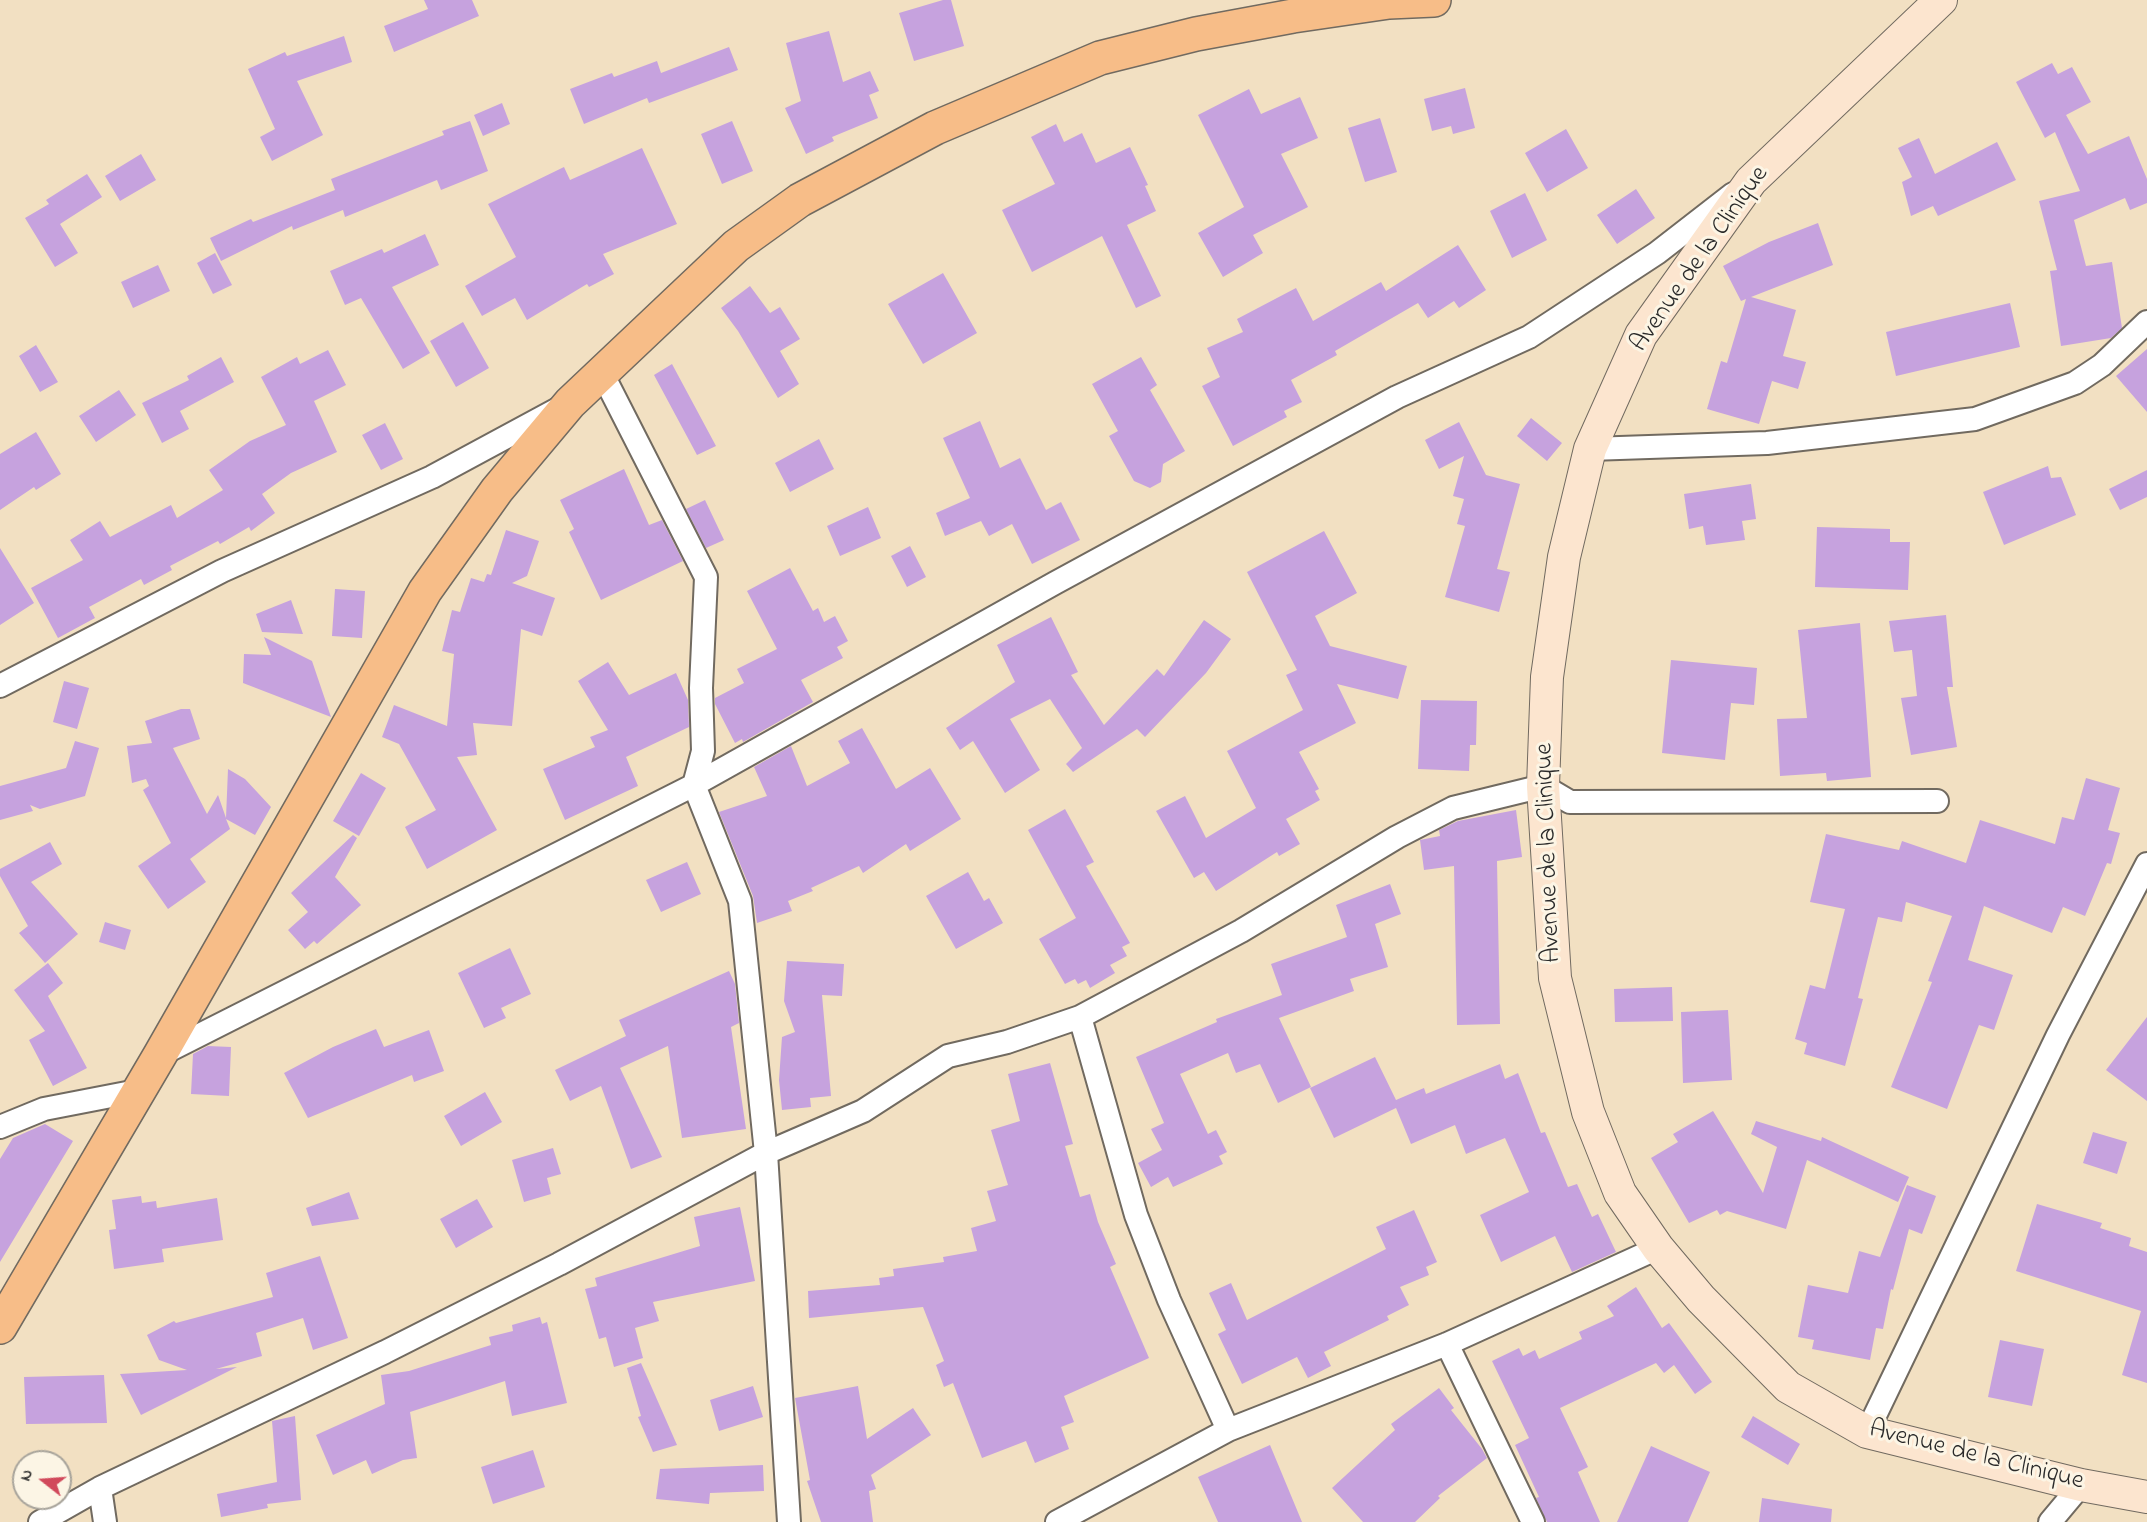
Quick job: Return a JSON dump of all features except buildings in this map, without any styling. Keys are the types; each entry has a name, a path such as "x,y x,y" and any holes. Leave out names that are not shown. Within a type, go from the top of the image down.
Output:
{"highway":[{"path":"0,1327 160,1055 425,591 497,490 570,402 745,240 800,200 935,128 1100,58 1196,34 1293,16 1389,2 1434,0"}],"street":[{"name":"Avenue de la Clinique","path":"1941,0 1751,181 1641,335 1590,449 1564,557 1547,677 1544,786 1555,978 1585,1101 1620,1192 1658,1248 1701,1299 1788,1387 1867,1432 2081,1485 2147,1497"},
{"path":"160,1055 694,785 1055,583 1386,402 1529,337 1656,253 1751,181"},
{"path":"1590,449 1767,443 1975,420 2075,383 2102,365 2147,322"},
{"path":"602,373 706,577 701,688 703,751 694,785 740,901 766,1153 789,1522"},
{"path":"0,686 222,571 432,477 570,402"},
{"path":"40,1522 100,1488 386,1352 560,1264 766,1153 863,1111 948,1056 1007,1042 1080,1017 1241,931 1397,837 1452,808 1544,786 1570,802 1937,801"},
{"path":"1867,1432 2058,1035 2147,864"},
{"path":"1080,1017 1136,1215 1169,1300 1228,1430"},
{"path":"0,1127 44,1109 137,1091"},
{"path":"1057,1522 1228,1430 1447,1344 1658,1248"},
{"path":"1447,1344 1533,1522"},
{"path":"2050,1522 2081,1485"},
{"path":"100,1488 105,1522"}]}
